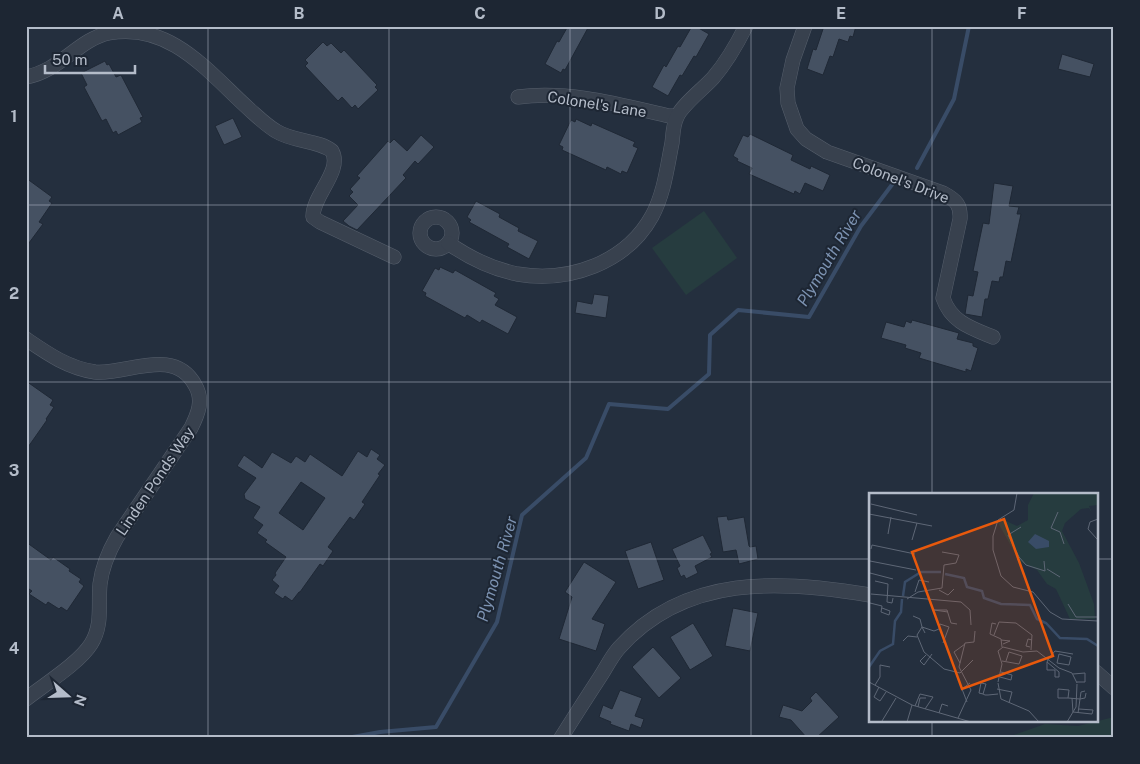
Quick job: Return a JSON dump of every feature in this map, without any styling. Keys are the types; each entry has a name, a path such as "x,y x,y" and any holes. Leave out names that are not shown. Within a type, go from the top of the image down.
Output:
{"street":[{"path":"448,243 491,266 524,274 545,276 575,272 598,266 609,259 635,238 652,216 666,177 677,116 714,76 746,26"},
{"name":"Colonel's Drive","path":"804,26 793,60 787,88 788,103 797,129 806,139 827,152 943,193 958,204 960,219 943,298 946,307 957,320 993,337"},
{"path":"26,77 40,74 51,68 94,38 126,29 152,34 168,41 188,54 275,131 297,140 321,145 332,151 335,163 315,208 314,217 320,222 394,257"},
{"name":"Colonel's Lane","path":"518,97 542,95 574,97 677,116"},
{"name":"Linden Ponds Way","path":"26,339 62,362 84,370 110,372 151,364 169,366 188,375 198,390 200,399 199,410 191,428 110,549 100,581 99,624 92,643 81,656 26,699"},
{"path":"561,738 618,649 643,625 686,601 723,589 764,585 810,586 869,595"},
{"path":"1098,674 1114,688"}],"green space":[{"path":"704,211 737,258 686,295 652,248"},
{"path":"1114,717 1114,738 1005,738 1045,724 1078,726"}],"building":[{"path":"568,26 589,26 565,70 563,69 561,73 545,64 557,41 559,42"},
{"path":"692,26 709,34 696,57 694,56 682,76 680,75 668,96 652,87 664,65 666,67"},
{"path":"824,26 856,26 853,37 850,36 848,42 839,39 833,57 830,56 823,75 807,69 813,49 816,50"},
{"path":"323,42 327,46 331,43 341,53 344,50 377,85 375,87 378,90 358,109 355,105 352,108 342,97 338,101 305,66 308,63 305,60"},
{"path":"1062,54 1094,64 1090,77 1058,69"},
{"path":"105,61 107,65 109,64 116,77 121,75 143,117 140,118 142,122 118,135 116,131 113,133 106,119 102,121 84,87 87,85 81,73"},
{"path":"233,118 242,137 224,145 215,126"},
{"path":"576,119 591,126 592,123 635,142 633,146 638,148 627,173 622,171 621,174 607,167 606,170 562,150 563,147 559,145 571,120 575,122"},
{"path":"750,134 793,155 791,160 810,169 811,166 830,175 823,191 805,183 800,194 795,191 794,194 749,174 752,168 737,161 738,159 733,156 743,135 748,137"},
{"path":"421,135 434,147 418,164 415,161 403,175 406,178 357,230 343,221 358,205 349,196 353,192 350,189 360,178 357,176 388,141 390,143 394,139 407,151"},
{"path":"26,178 52,197 49,201 52,203 39,222 43,224 26,247"},
{"path":"994,183 1013,186 1009,206 1019,207 1017,214 1021,214 1011,262 1006,261 1003,277 1000,277 999,282 992,281 988,299 985,299 982,317 965,314 968,295 973,296 978,272 973,271 983,223 989,224"},
{"path":"476,201 500,214 499,217 519,228 518,231 538,241 529,259 507,247 509,244 469,222 471,220 467,217"},
{"path":"440,267 453,273 455,270 496,293 494,296 499,299 495,305 517,317 508,334 482,320 480,323 467,315 465,318 425,296 426,293 422,291 435,268 439,270"},
{"path":"594,294 609,296 606,318 575,313 577,301 592,304"},
{"path":"912,320 959,333 957,339 973,343 973,346 978,348 971,371 966,369 966,372 919,358 921,353 905,348 906,345 881,338 886,322 904,327 906,321 911,323"},
{"path":"26,381 53,400 50,405 54,407 26,450"},
{"path":"371,449 380,455 377,459 385,465 362,502 365,504 354,520 350,517 328,547 333,551 323,566 320,564 292,601 285,596 283,599 274,593 279,586 272,580 286,557 265,542 267,540 257,533 263,525 253,518 260,507 245,499 244,494 256,478 237,466 244,455 262,468 272,452 291,463 296,456 305,462 310,454 342,476 358,451 367,457","holes":["301,482 325,498 303,530 279,513"]},
{"path":"727,516 728,520 744,517 749,546 756,546 758,559 739,564 736,550 723,552 717,517"},
{"path":"703,535 712,553 710,554 712,557 695,566 698,573 686,579 684,575 681,577 677,568 680,566 672,549"},
{"path":"26,542 51,560 53,557 81,579 79,582 84,586 67,611 61,607 59,609 48,602 46,605 29,594 32,591 26,587"},
{"path":"651,542 664,580 638,589 625,551"},
{"path":"584,562 616,582 592,619 605,624 596,651 559,639 572,597 565,592"},
{"path":"733,608 758,613 750,651 725,646"},
{"path":"693,623 713,656 690,670 670,637"},
{"path":"653,647 681,678 659,698 632,667"},
{"path":"620,690 642,698 635,716 644,719 641,728 631,724 629,731 610,724 611,722 599,717 603,705 612,709"},
{"path":"816,692 839,717 816,738 807,738 791,720 779,717 783,705 802,711 812,701 810,698"}],"waterway":[{"name":"Plymouth River","path":"917,168 954,99 969,26"},
{"name":"Plymouth River","path":"347,738 380,732 436,727 497,622 522,515 586,458 609,404 668,409 709,374 710,335 738,310 809,317 861,226 894,182"}]}
